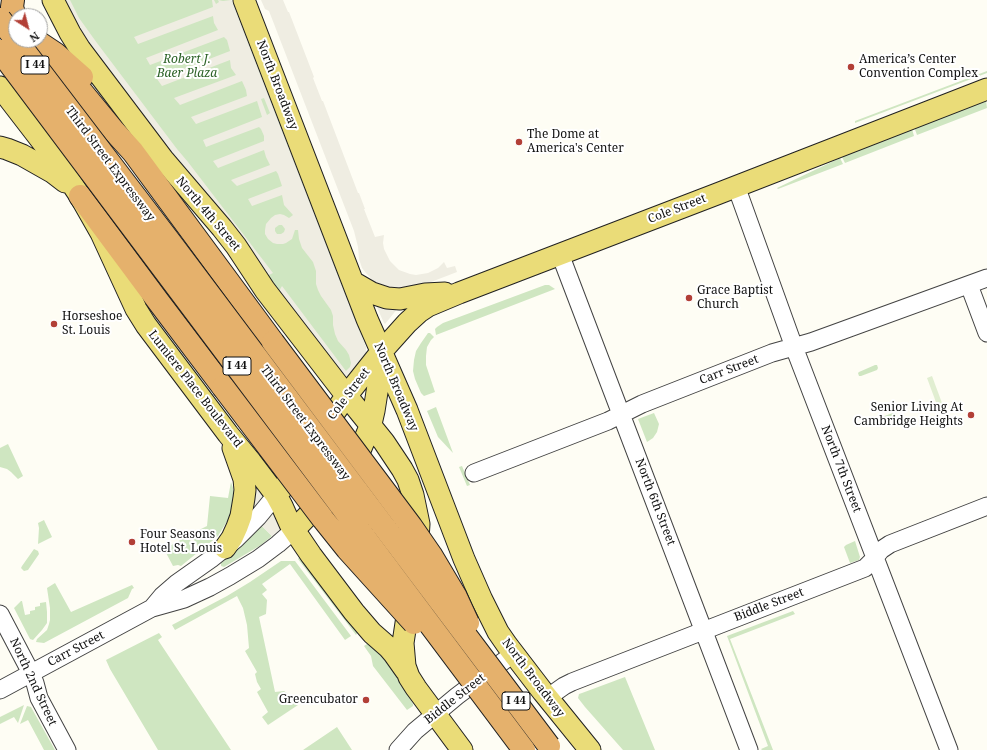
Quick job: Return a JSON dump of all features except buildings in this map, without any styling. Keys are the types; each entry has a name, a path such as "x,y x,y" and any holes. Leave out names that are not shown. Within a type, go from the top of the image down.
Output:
{"highway":[{"name":"Third Street Expressway","path":"0,19 551,748"},
{"path":"47,48 70,66 95,91 114,118 133,152"},
{"name":"Third Street Expressway","path":"0,51 524,750"},
{"path":"0,67 12,64 32,65 63,76 72,82 82,92 133,152 410,526 456,597 482,657"},
{"path":"80,196 347,549 406,615 473,681"}],"main road":[{"name":"North 4th Street","path":"53,0 80,49 163,158 236,246 265,290 347,396 371,424"},
{"name":"North Broadway","path":"244,0 369,324 407,410 474,582 498,632 547,698 590,750"},
{"name":"Lumiere Place Boulevard","path":"0,87 54,157 80,196 101,233 136,309 153,334 276,495 294,530 311,555 354,612 372,633 394,654 409,677"},
{"name":"Cole Street","path":"276,495 286,483 327,422 381,352 419,312 428,306 987,89"},
{"path":"0,147 7,148 37,163 56,175 80,196"},
{"path":"353,282 372,293 387,298 400,299 425,294 459,293"},
{"name":"Cole Street","path":"294,530 327,495 359,453 371,424 378,394 381,352"},
{"path":"371,424 394,456 408,480 413,495 419,524 416,557 403,643 404,656 409,677 462,750"},
{"path":"225,548 232,538 241,516 245,490 241,469 228,434"},
{"path":"276,495 292,504 313,502 327,495"}],"street":[{"name":"North 7th Street","path":"736,186 794,347 949,750"},
{"name":"North 6th Street","path":"560,254 749,750"},
{"name":"Carr Street","path":"474,473 608,421 642,404 772,353 818,340 987,278"},
{"path":"968,285 987,333"},
{"name":"Carr Street","path":"152,608 176,583 225,548 248,528 276,495"},
{"name":"Biddle Street","path":"547,698 572,682 865,568 882,550 890,544 987,506"},
{"name":"Carr Street","path":"0,690 152,608 184,599 210,587 264,555 294,530"},
{"name":"North 2nd Street","path":"0,614 31,673 39,698 67,750"},
{"name":"Biddle Street","path":"398,750 415,731 435,714 514,654"},
{"name":"Biddle Street","path":"384,750 415,731"}],"green space":[{"name":"Robert J. Baer Plaza","path":"62,0 231,0 366,348 366,355 343,378"},
{"path":"987,71 987,73 855,123 855,121"},
{"path":"986,100 987,108 917,135 914,127"},
{"path":"912,129 914,136 845,163 842,157 882,140"},
{"path":"840,158 843,164 778,189 777,188"},
{"path":"545,285 549,285 555,289 436,335 435,329 443,323"},
{"path":"428,333 434,337 427,347 426,365 435,392 424,396 421,393 413,371 416,351"},
{"path":"877,365 877,370 859,376 859,372"},
{"path":"932,376 942,403 937,405 927,378"},
{"path":"436,407 453,453 438,437 427,411"},
{"path":"654,413 659,424 657,432 653,438 647,442 638,419"},
{"path":"893,413 896,415 895,417 879,424 876,423 876,419"},
{"path":"8,444 23,476 18,479 7,469 0,467 0,448"},
{"path":"462,466 470,485 467,486 459,467"},
{"path":"231,482 234,496 233,507 229,518 218,536 200,551 191,534 207,526 210,496 228,498"},
{"path":"44,520 52,537 38,544 38,523"},
{"path":"261,525 272,536 261,545 224,567 221,566 221,561"},
{"path":"188,536 197,553 181,566 173,566 164,549"},
{"path":"855,541 860,557 859,560 850,563 844,547"},
{"path":"34,549 38,551 39,554 28,570 24,571 21,568"},
{"path":"301,555 358,632 356,635 298,559"},
{"path":"281,561 295,561 351,636 345,640 290,564 262,584 267,590 262,594 267,600 266,614 259,617 275,692 284,691 292,697 298,705 268,725 262,717 268,712 257,692 261,689 255,674 257,672 245,651 249,648 247,625 243,608 237,596 175,630 172,625 227,596"},
{"path":"55,583 71,612 132,585 134,588 132,589 128,598 44,643 36,642 37,639 47,630 49,624 50,608 47,588"},
{"path":"21,601 25,615 30,614 30,611 35,610 35,607 40,606 40,603 46,602 47,623 33,640 30,639 14,608"},
{"path":"793,611 795,614 730,639 773,750 762,750 761,749 768,746 727,636"},
{"path":"159,633 162,637 158,640 231,750 158,750 106,660"},
{"path":"367,644 372,644 388,656 413,706 407,710 373,666 371,656 364,646"},
{"path":"625,677 655,750 623,750 578,698 579,694"},
{"path":"24,705 18,723 14,717 0,724 0,717"},
{"path":"27,706 31,707 55,750 44,750 28,720 20,724"},
{"path":"337,727 352,750 303,750"}],"shaded area":[{"path":"62,0 70,0 79,18 97,43 273,273 269,275 266,274 173,156 84,36"},
{"path":"212,0 214,0 216,4 219,2 218,0 231,0 366,348 366,355 347,380 279,291 282,286 346,371 350,367 351,363 349,355 338,341 335,334 331,310 318,290 316,284 316,271 313,262 302,248 298,230 295,230 292,239 283,244 273,243 265,234 266,224 275,215 280,214 289,218 293,215 284,205 282,195 252,206 248,199 282,186 278,174 276,171 237,186 231,180 270,165 264,150 218,168 213,161 264,141 264,136 261,129 259,127 206,147 203,140 262,117 257,101 196,124 191,117 247,96 242,81 180,105 174,98 236,75 231,68 230,60 162,86 157,79 230,51 227,40 224,37 150,65 146,58 218,30 214,23 213,16 138,44 134,37 213,7","holes":["264,98 270,113 267,115 261,99","282,225 285,229 281,234 277,234 275,231 275,228"]},
{"path":"261,0 283,0 289,12 375,237 384,235 384,249 390,261 399,270 416,275 428,273 438,268 444,262 447,268 455,266 457,272 418,287 394,290 376,284 362,268 354,231 269,11 265,9"},
{"path":"375,303 398,308 385,324"},
{"path":"251,481 263,497 248,518"},
{"path":"273,515 277,517 281,528 272,536 261,525 268,517"}],"place":[{"name":"America’s Center Convention Complex","path":"851,67"},
{"name":"The Dome at America's Center","path":"519,142"},
{"name":"Grace Baptist Church","path":"689,298"},
{"name":"Horseshoe St. Louis","path":"54,324"},
{"name":"Senior Living At Cambridge Heights","path":"971,415"},
{"name":"Four Seasons Hotel St. Louis","path":"132,542"},
{"name":"Greencubator","path":"366,700"}]}
